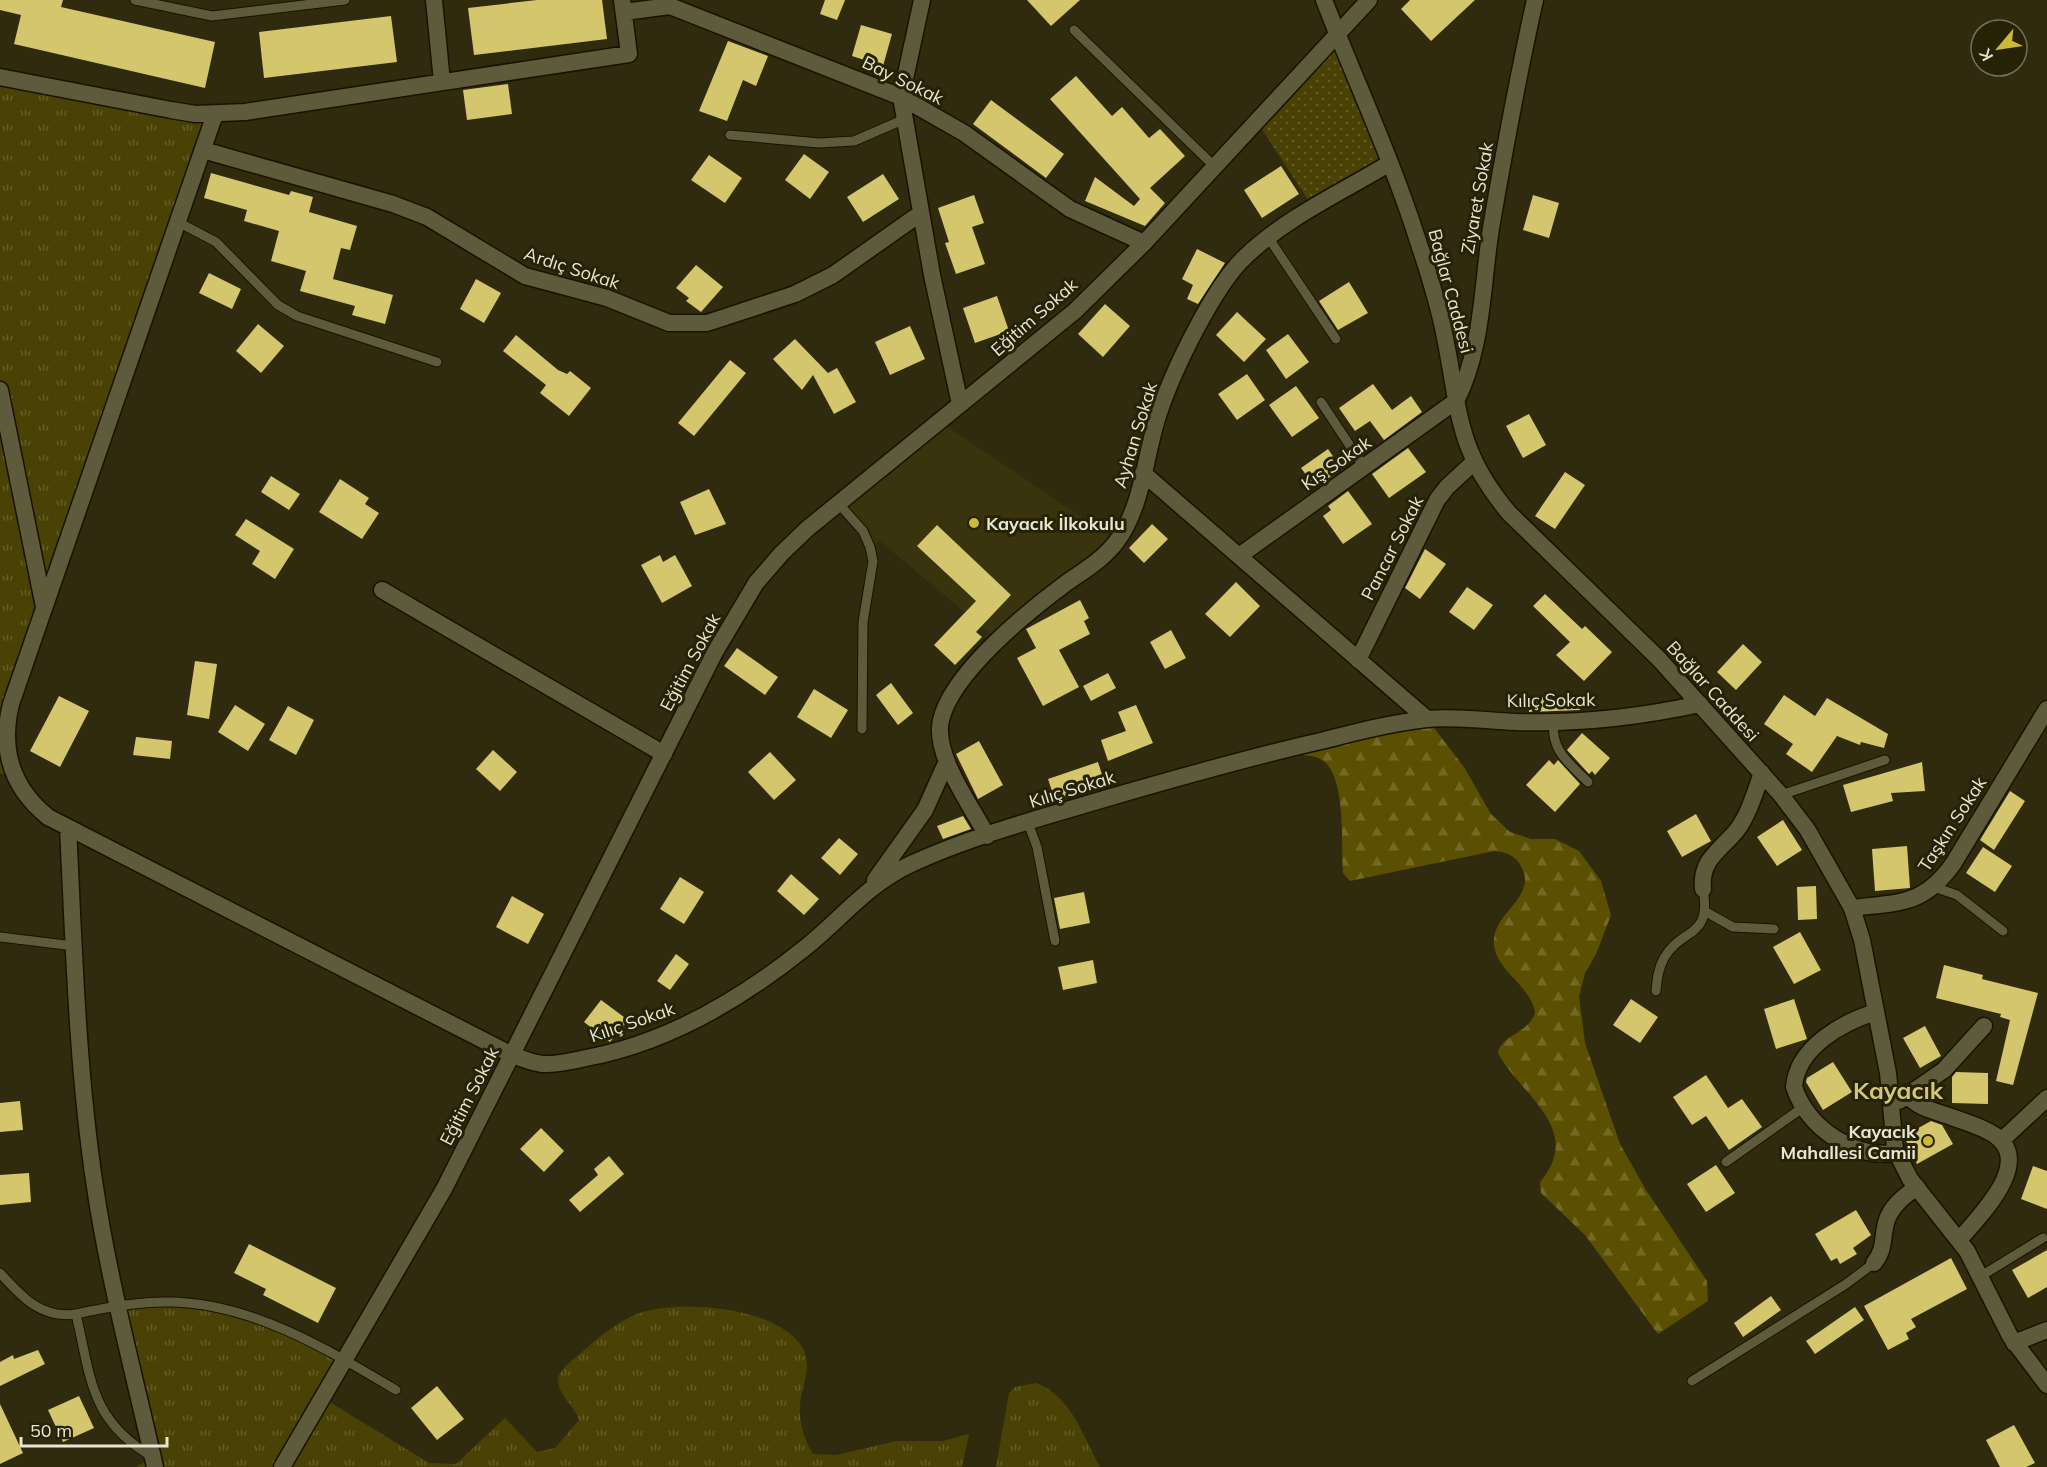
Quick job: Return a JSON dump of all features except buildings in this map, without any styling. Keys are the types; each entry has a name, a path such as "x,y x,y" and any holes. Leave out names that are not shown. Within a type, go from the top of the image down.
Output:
{"street":[{"path":"434,0 442,82"},
{"path":"922,0 901,96 921,213 960,404"},
{"name":"Bağlar Caddesi","path":"1324,0 1390,163 1430,280 1444,329 1464,439 1473,464 1489,490 1509,513 1615,615 1700,704 1782,795 1812,837 1852,908 1862,940 1888,1073 1892,1135 1897,1153 1917,1187 1960,1239 2014,1342 2047,1385"},
{"name":"Eğitim Sokak","path":"282,1467 444,1189 715,652 756,583 807,529 1075,311 1144,243 1369,0"},
{"name":"Ziyaret Sokak","path":"1456,401 1468,374 1476,341 1516,88 1535,0"},
{"name":"Bay Sokak","path":"623,6 672,3 901,96 964,134 1070,209 1144,243"},
{"path":"0,77 171,110 215,114 245,112 629,54 623,6"},
{"path":"6,774 5,726 215,114"},
{"name":"Ardıç Sokak","path":"203,150 393,204 427,217 525,276 607,298 669,323 707,322 795,294 833,274 921,213"},
{"name":"Ayhan Sokak","path":"987,836 947,761 942,746 941,720 960,684 1027,613 1104,556 1117,541 1134,508 1168,388 1233,269 1268,237 1390,163"},
{"path":"0,390 44,608"},
{"name":"Kış Sokak","path":"1239,556 1456,401"},
{"name":"Pancar Sokak","path":"1358,660 1437,500 1447,487 1473,464"},
{"path":"1143,473 1427,719"},
{"path":"382,590 664,754"},
{"name":"Kılıç Sokak","path":"6,774 35,807 68,828 512,1055 542,1064 565,1063 636,1045 686,1025 773,972 835,922 870,887 910,864 1028,823 1257,756 1361,731 1427,719 1456,717 1554,721 1651,715 1700,704"},
{"name":"Taşkın Sokak","path":"1852,908 1912,899 1934,887 1953,864 2047,709"},
{"path":"870,887 925,810 947,761"},
{"path":"1703,889 1702,878 1705,867 1718,848 1739,826 1762,774"},
{"path":"68,828 85,1106 95,1187 117,1305 154,1462"},
{"path":"1876,1012 1838,1028 1806,1058 1797,1071 1794,1087 1805,1106 1827,1132 1846,1145 1867,1152 1897,1153"},
{"path":"1891,1106 1944,1070 1984,1026"},
{"path":"1908,1096 1919,1105 1975,1125 2001,1140 2011,1160 2008,1173 1960,1239"},
{"path":"2001,1140 2047,1098"},
{"path":"1874,1263 1883,1249 1888,1217 1902,1199 1917,1187"},
{"path":"2014,1342 2047,1330"}],"lane":[{"path":"135,0 212,16 345,0"},
{"path":"1074,30 1214,166"},
{"path":"730,135 819,143 854,141 905,119"},
{"path":"177,222 216,242 278,305 297,316 437,362"},
{"path":"1268,237 1336,339"},
{"path":"1321,402 1364,467"},
{"path":"838,503 863,531 873,561 863,622 862,729"},
{"path":"1554,721 1552,735 1558,751 1588,782"},
{"path":"1782,795 1885,760"},
{"path":"1028,823 1037,847 1055,941"},
{"path":"1934,887 1957,895 2003,931"},
{"path":"1656,991 1658,973 1663,959 1670,950 1691,935 1706,912 1703,889"},
{"path":"1706,912 1733,927 1774,929"},
{"path":"0,937 74,946"},
{"path":"1726,1162 1805,1106"},
{"path":"1981,1276 2043,1238"},
{"path":"1692,1381 1846,1284 1874,1263"},
{"path":"0,1273 21,1296 37,1309 57,1315 76,1314 117,1305 170,1302 199,1304 233,1311 282,1328 344,1359 396,1390"},
{"path":"76,1314 95,1396 102,1411 130,1443 154,1462"}],"shaded area":[{"name":"Kayacık İlkokulu","path":"939,421 1117,541 999,641 880,541 870,547 838,503"}],"green space":[{"path":"1337,33 1390,163 1314,209 1256,120"},
{"path":"0,77 215,114 11,704 13,776 0,773"},
{"path":"1427,719 1464,767 1491,814 1510,832 1531,839 1555,839 1579,851 1601,881 1611,915 1596,954 1585,973 1579,997 1585,1043 1620,1144 1646,1190 1707,1281 1708,1301 1658,1334 1585,1235 1541,1193 1540,1182 1552,1163 1556,1146 1553,1129 1498,1053 1504,1042 1527,1025 1535,1013 1527,994 1505,968 1495,950 1496,929 1524,886 1525,877 1519,862 1510,855 1494,851 1350,881 1343,873 1341,814 1332,771 1325,762 1317,758 1289,754"},
{"path":"170,1302 233,1311 344,1359 323,1398 429,1463 456,1464 505,1418 537,1452 555,1448 579,1420 559,1385 559,1376 564,1368 619,1323 637,1314 663,1308 705,1307 750,1315 770,1322 787,1332 800,1344 807,1367 800,1418 813,1454 836,1455 897,1441 943,1441 969,1434 962,1467 136,1467 153,1457 117,1305"},
{"path":"1036,1383 1048,1389 1067,1407 1082,1430 1100,1467 996,1467 1009,1393 1015,1387"}],"place":[{"name":"Kayacık İlkokulu","path":"974,523"},
{"name":"Kayacık Mahallesi Camii","path":"1928,1141"}],"district":[{"name":"Kayacık","path":"1898,1090"}]}
